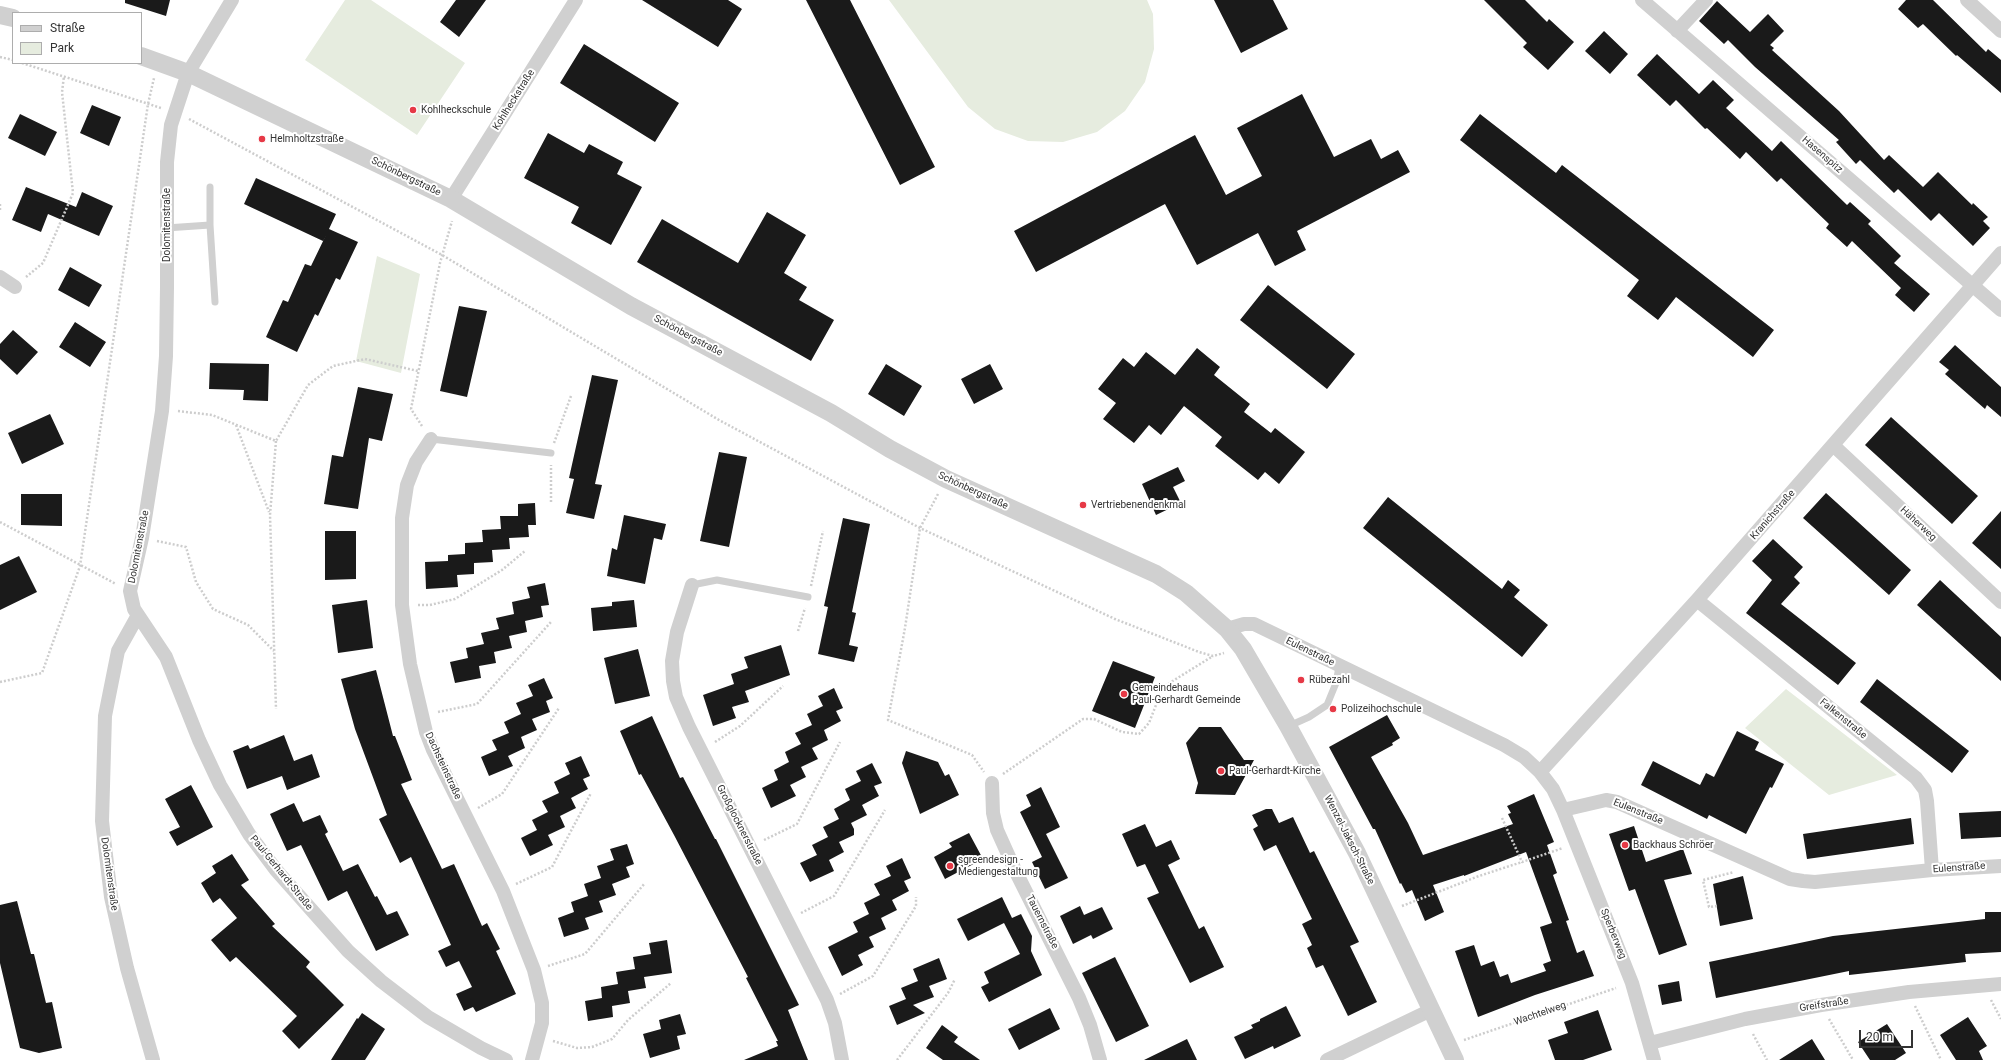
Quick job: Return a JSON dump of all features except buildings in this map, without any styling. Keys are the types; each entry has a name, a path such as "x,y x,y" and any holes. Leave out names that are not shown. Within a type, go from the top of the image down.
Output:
{"street":[{"path":"188,73 232,0"},
{"name":"Kohlheckstraße","path":"455,202 576,0"},
{"name":"Hasenspitz","path":"1642,0 2001,310"},
{"path":"1677,31 1706,0"},
{"path":"1967,0 2001,31"},
{"path":"0,15 12,18"},
{"name":"Schönbergstraße","path":"142,56 188,73 455,202 631,306 825,410 890,449 946,479 1156,574 1186,593 1227,629"},
{"name":"Dolomitenstraße","path":"153,1060 127,968 111,897 102,821 105,716 118,651 138,616 134,609 130,591 142,538 162,411 166,348 167,162 174,111 188,73"},
{"name":"Kranichstraße","path":"1540,772 1697,600 1834,446 2001,253"},
{"path":"0,278 15,287"},
{"name":"Dachsteinstraße","path":"431,440 416,462 407,485 402,518 402,605 410,664 422,715 433,750 503,891 534,970 542,1003 542,1023 532,1060"},
{"name":"Häherweg","path":"1834,446 2001,602"},
{"name":"Großglocknerstraße","path":"692,585 677,632 672,661 673,681 679,703 701,751 788,920 827,1000 835,1023 842,1060"},
{"name":"Falkenstraße","path":"1697,600 1916,778 1924,790 1928,801 1932,870"},
{"name":"Paul-Gerhardt-Straße","path":"138,616 168,662 199,740 220,785 249,834 276,870 348,951 381,981 428,1017 481,1048 506,1060"},
{"name":"Eulenstraße","path":"1227,629 1244,624 1254,624 1339,667 1504,745 1524,757 1540,772 1553,789 1563,810 1606,800 1617,802 1790,879 1815,882 1932,870 2001,866"},
{"name":"Wenzel-Jaksch-Straße","path":"1227,629 1243,649 1340,820 1451,1053"},
{"name":"Tauernstraße","path":"992,783 993,813 997,830 1015,870 1079,998 1090,1025 1100,1060"},
{"name":"Sperberweg","path":"1563,810 1632,982 1654,1060"},
{"name":"Greifstraße","path":"1650,1043 1745,1019 1821,1005 1908,992 2001,984"},
{"path":"1327,1060 1431,1010"}],"lane":[{"path":"210,187 210,225 215,302"},
{"path":"166,228 210,225"},
{"path":"431,440 551,452"},
{"path":"692,585 717,580 808,597"},
{"path":"1288,726 1309,717 1327,705 1336,683 1339,667"}],"path":[{"path":"0,57 12,60"},
{"path":"0,682 42,673 80,566 148,104 158,62"},
{"path":"25,64 174,111 442,255 718,420 920,528 1115,619 1199,652 1213,656"},
{"path":"15,287 43,263 73,193 62,92 64,76"},
{"path":"431,440 411,409 442,255 455,202"},
{"path":"0,204 0,211"},
{"path":"276,709 270,515 276,441 308,386 333,366 365,359 418,371"},
{"path":"162,411 181,411 212,415 276,441"},
{"path":"236,425 270,515"},
{"path":"946,479 920,528 905,628 888,720 972,755 992,783 1015,764 1083,719 1094,719 1122,732 1140,734 1149,723 1163,687 1213,656 1243,649"},
{"path":"0,522 80,566 130,591"},
{"path":"798,631 808,597 823,531"},
{"path":"142,538 186,547 196,582 213,609 248,625 274,652"},
{"path":"402,605 430,605 456,599 502,570 525,551"},
{"path":"422,715 477,704 551,622"},
{"path":"701,751 740,726 783,686"},
{"path":"466,815 502,794 558,708"},
{"path":"751,847 797,824 840,742"},
{"path":"503,891 552,867 591,794"},
{"path":"788,920 834,896 885,810"},
{"path":"1502,818 1522,862"},
{"path":"1385,913 1480,876 1576,843"},
{"path":"1716,906 1709,907 1703,880 1736,872 1744,858"},
{"path":"534,970 585,954 645,883"},
{"path":"827,1000 873,976 916,906 916,897"},
{"path":"897,1060 948,993 955,978"},
{"name":"Wachtelweg","path":"1451,1053 1632,982"},
{"path":"539,1036 577,1048 592,1046 612,1039 628,1020 670,983"},
{"path":"1908,992 1941,1060"},
{"path":"1821,1005 1853,1060"},
{"path":"1745,1019 1767,1060"}],"green space":[{"path":"345,0 371,0 465,63 417,135 305,60"},
{"path":"889,0 1147,0 1153,14 1154,49 1145,82 1125,111 1097,132 1063,142 1028,141 995,129 968,107"},
{"path":"377,256 420,274 401,373 356,361"},
{"path":"1786,689 1897,775 1829,795 1745,728"}],"place":[{"name":"Kohlheckschule","path":"413,110"},
{"name":"Helmholtzstraße","path":"262,139"},
{"name":"Vertriebenendenkmal","path":"1083,505"},
{"name":"Rübezahl","path":"1301,680"},
{"name":"Gemeindehaus Paul-Gerhardt Gemeinde","path":"1124,694"},
{"name":"Polizeihochschule","path":"1333,709"},
{"name":"Paul-Gerhardt-Kirche","path":"1221,771"},
{"name":"Backhaus Schröer","path":"1625,845"},
{"name":"sgreendesign - Mediengestaltung","path":"950,866"}]}
